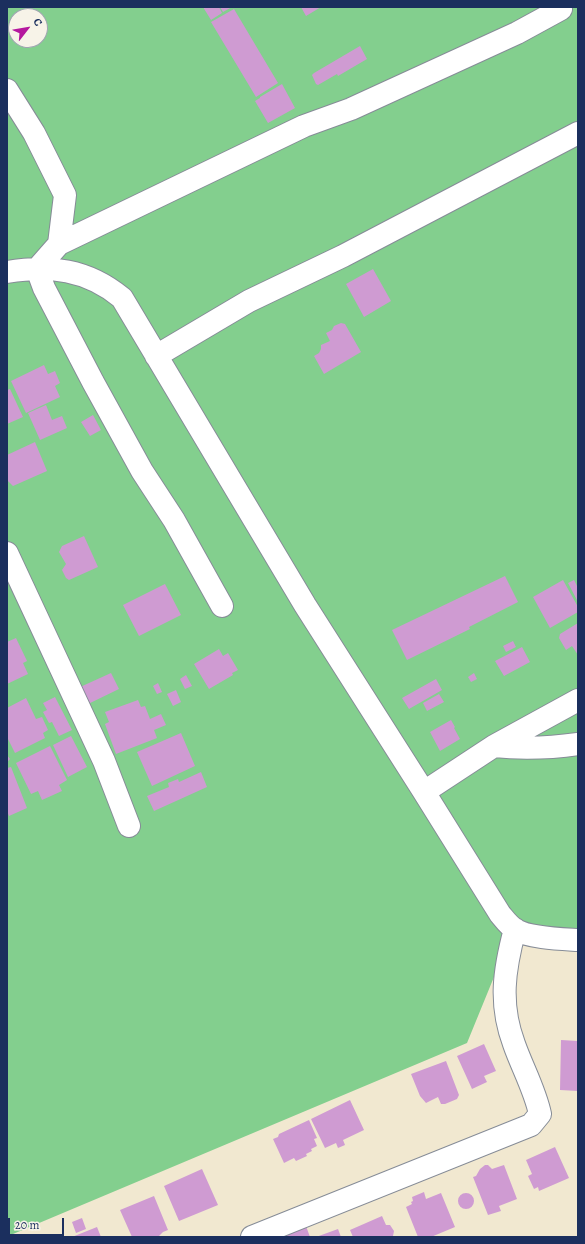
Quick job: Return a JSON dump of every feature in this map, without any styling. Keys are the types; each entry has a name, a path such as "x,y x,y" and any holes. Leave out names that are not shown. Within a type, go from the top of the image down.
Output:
{"street":[{"path":"37,269 59,244 304,126 351,109 517,33 561,9 560,7"},
{"path":"7,90 34,133 66,195 59,244"},
{"path":"156,356 250,301 343,256 578,133"},
{"path":"37,269 44,288 92,382 142,471 174,520 222,606"},
{"path":"7,272 37,269 69,271 101,283 122,298 305,605 500,914 506,922 515,929 534,935 578,940"},
{"path":"7,553 104,761 129,826"},
{"path":"424,792 494,746 578,700"},
{"path":"494,746 521,749 558,747 578,744"},
{"path":"252,1237 532,1125 540,1114 538,1102 513,1043 505,1016 503,995 508,954 515,929"}],"green space":[{"path":"7,7 578,7 578,930 514,928 467,1043 7,1236"}],"building":[{"path":"203,7 219,7 222,13 211,20"},
{"path":"220,7 232,7 223,12"},
{"path":"301,7 321,7 306,16"},
{"path":"234,9 278,83 256,97 211,22"},
{"path":"360,46 367,59 338,76 337,74 318,85 316,84 312,75 314,73"},
{"path":"282,84 295,108 268,123 255,101"},
{"path":"373,269 391,301 364,317 346,284"},
{"path":"341,323 345,324 361,352 324,374 314,356 319,353 321,345 330,341 326,333 332,330 334,326"},
{"path":"44,365 48,374 55,371 60,383 55,386 60,397 26,413 11,381"},
{"path":"10,389 23,417 7,424 7,390"},
{"path":"46,405 52,420 62,416 67,428 40,440 28,413"},
{"path":"93,415 101,430 90,436 81,422"},
{"path":"35,442 47,471 13,486 7,480 7,455"},
{"path":"84,536 98,567 69,580 66,578 62,570 66,564 59,552 62,546"},
{"path":"505,576 518,602 469,627 470,629 407,660 392,630"},
{"path":"563,580 578,607 578,612 550,628 533,597"},
{"path":"574,580 578,588 578,602 568,583"},
{"path":"165,584 181,615 139,636 123,605"},
{"path":"578,623 578,655 572,646 566,650 559,638 560,634"},
{"path":"16,638 27,661 23,663 28,674 7,684 7,642"},
{"path":"513,641 516,647 506,652 503,646"},
{"path":"522,647 530,662 504,676 495,661"},
{"path":"219,649 223,656 228,653 238,670 232,673 233,675 209,689 194,664"},
{"path":"111,673 119,689 86,705 78,688"},
{"path":"474,673 477,679 471,682 468,677"},
{"path":"186,675 192,686 185,689 180,679"},
{"path":"436,679 442,690 409,709 402,698"},
{"path":"158,683 162,692 157,694 153,686"},
{"path":"176,690 181,702 173,706 167,694"},
{"path":"439,694 444,702 427,711 423,703"},
{"path":"55,697 72,730 59,736 52,722 49,723 43,712 47,710 43,703"},
{"path":"26,698 36,719 42,717 48,730 43,733 45,738 15,753 7,737 7,708"},
{"path":"138,700 141,707 145,706 150,719 161,714 166,725 154,730 157,738 116,754 105,724 109,722 105,712"},
{"path":"451,720 460,739 440,751 430,732"},
{"path":"181,733 195,766 152,786 137,752"},
{"path":"71,736 87,767 68,777 53,745"},
{"path":"50,746 67,780 59,785 62,791 42,800 38,791 31,794 16,763"},
{"path":"7,755 10,759 7,762"},
{"path":"11,767 27,808 9,816 7,811 7,768"},
{"path":"201,772 207,787 154,811 147,796 169,787 168,783 178,779 179,782"},
{"path":"561,1040 578,1041 578,1091 560,1090"},
{"path":"484,1044 496,1071 484,1076 487,1082 472,1089 457,1056"},
{"path":"446,1061 459,1095 457,1099 445,1104 441,1104 438,1097 426,1103 420,1096 411,1074"},
{"path":"350,1100 364,1130 343,1140 345,1145 338,1148 336,1143 325,1148 311,1119"},
{"path":"309,1120 317,1138 314,1139 317,1146 306,1154 307,1156 296,1161 294,1158 284,1163 273,1139 278,1137 279,1134"},
{"path":"555,1147 569,1178 539,1191 538,1187 534,1189 528,1176 532,1174 526,1160"},
{"path":"485,1165 488,1165 492,1169 504,1165 517,1199 499,1206 501,1211 488,1215 473,1177 476,1176 480,1169"},
{"path":"202,1169 218,1205 179,1221 164,1186"},
{"path":"424,1192 426,1199 441,1193 455,1227 431,1237 418,1237 406,1207 412,1204 412,1197"},
{"path":"463,1193 469,1193 474,1198 472,1207 469,1209 463,1209 458,1204 458,1198"},
{"path":"154,1196 168,1230 163,1232 159,1236 160,1237 132,1237 120,1210"},
{"path":"382,1216 386,1225 390,1225 394,1231 393,1236 353,1237 350,1230"},
{"path":"82,1218 86,1229 76,1233 72,1222"},
{"path":"306,1226 310,1237 288,1237 286,1233"},
{"path":"97,1227 101,1237 72,1237"},
{"path":"338,1229 341,1237 316,1237"}]}
